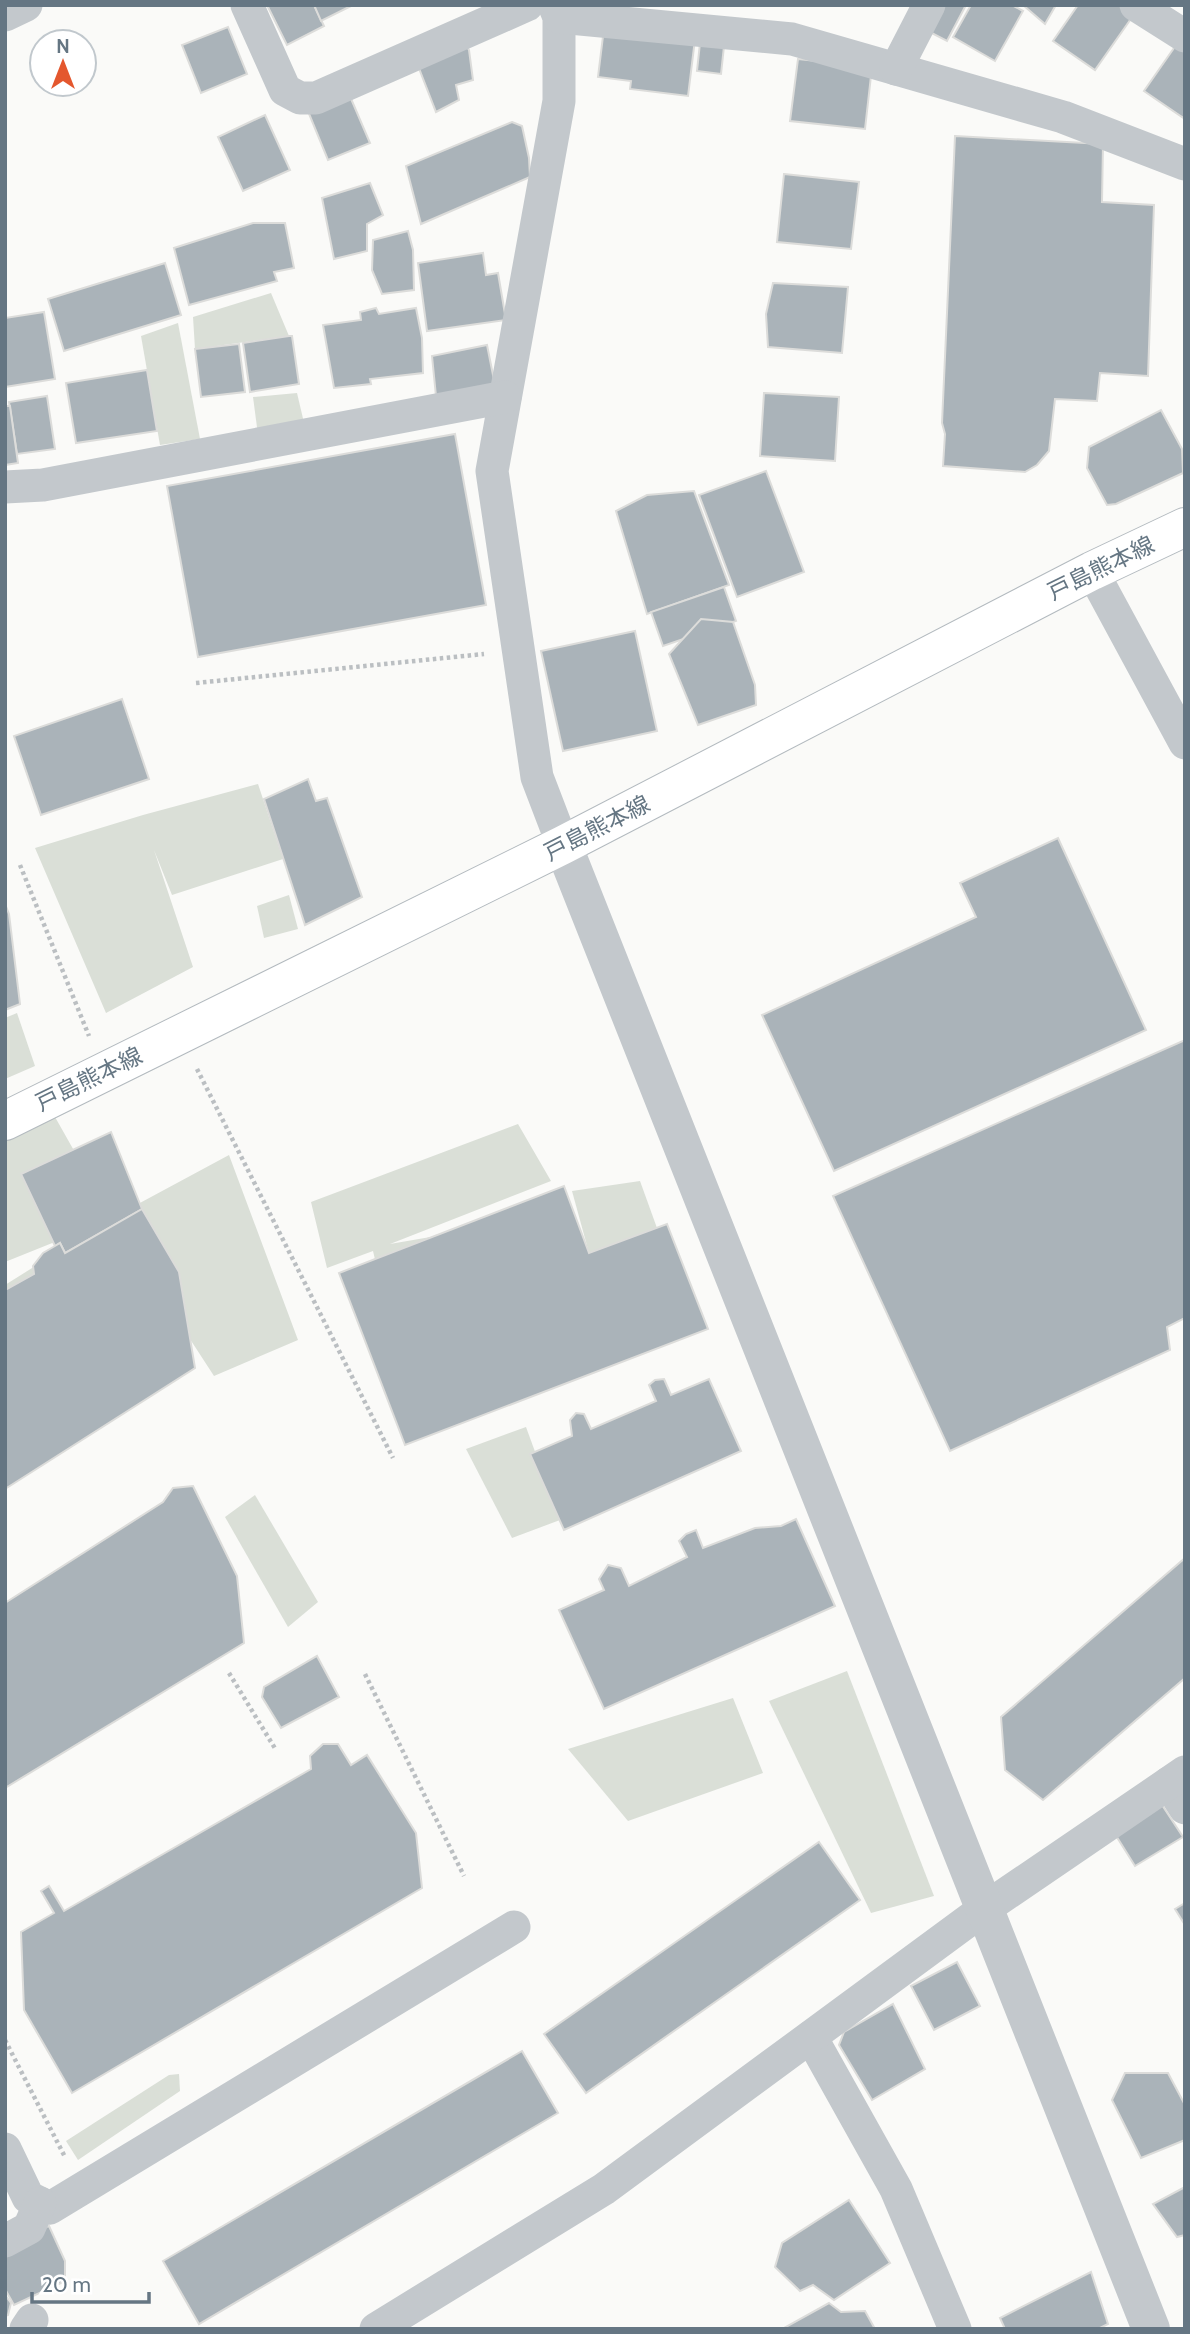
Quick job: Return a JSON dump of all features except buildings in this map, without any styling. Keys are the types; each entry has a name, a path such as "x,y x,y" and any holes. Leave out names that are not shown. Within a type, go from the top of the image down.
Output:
{"main road":[{"name":"戸島熊本線","path":"5,1121 563,845 1092,571 1185,527"}],"street":[{"path":"5,15 26,5"},
{"path":"247,5 285,90 300,98 316,98 527,5"},
{"path":"896,69 929,5"},
{"path":"1136,5 1185,36"},
{"path":"1151,2329 537,777 492,471 559,101 557,11 792,39 1063,117 1185,164"},
{"path":"5,487 43,485 505,397"},
{"path":"1092,571 1185,743"},
{"path":"376,2329 604,2189 984,1909 1180,1788"},
{"path":"5,2150 28,2197 50,2208 514,1927"},
{"path":"811,2037 896,2189 955,2329"},
{"path":"5,2241 29,2228 40,2203"}],"path":[{"path":"196,683 485,654"},
{"path":"20,865 103,1073"},
{"path":"180,1034 393,1458"},
{"path":"229,1673 276,1750"},
{"path":"365,1674 464,1876"},
{"path":"5,2040 65,2157"}],"shaded area":[{"path":"271,293 289,336 195,349 193,317"},
{"path":"178,323 200,439 160,445 141,336"},
{"path":"297,393 305,427 258,435 253,397"},
{"path":"258,784 283,859 172,895 154,850 193,967 106,1013 35,848"},
{"path":"289,895 298,929 264,938 257,906"},
{"path":"17,1013 35,1066 5,1079 5,1018"},
{"path":"46,1101 112,1218 229,1155 298,1340 214,1376 149,1276 5,1365 5,1285 107,1221 5,1262 5,1124"},
{"path":"518,1124 551,1181 390,1244 541,1218 409,1403 373,1251 327,1268 311,1202"},
{"path":"640,1181 657,1228 589,1253 572,1191"},
{"path":"526,1427 560,1520 512,1538 466,1449"},
{"path":"255,1495 318,1602 288,1627 225,1517"},
{"path":"847,1671 934,1896 871,1913 769,1701"},
{"path":"733,1698 763,1773 628,1821 568,1749"},
{"path":"179,2074 180,2091 78,2160 66,2141 169,2075"}]}
